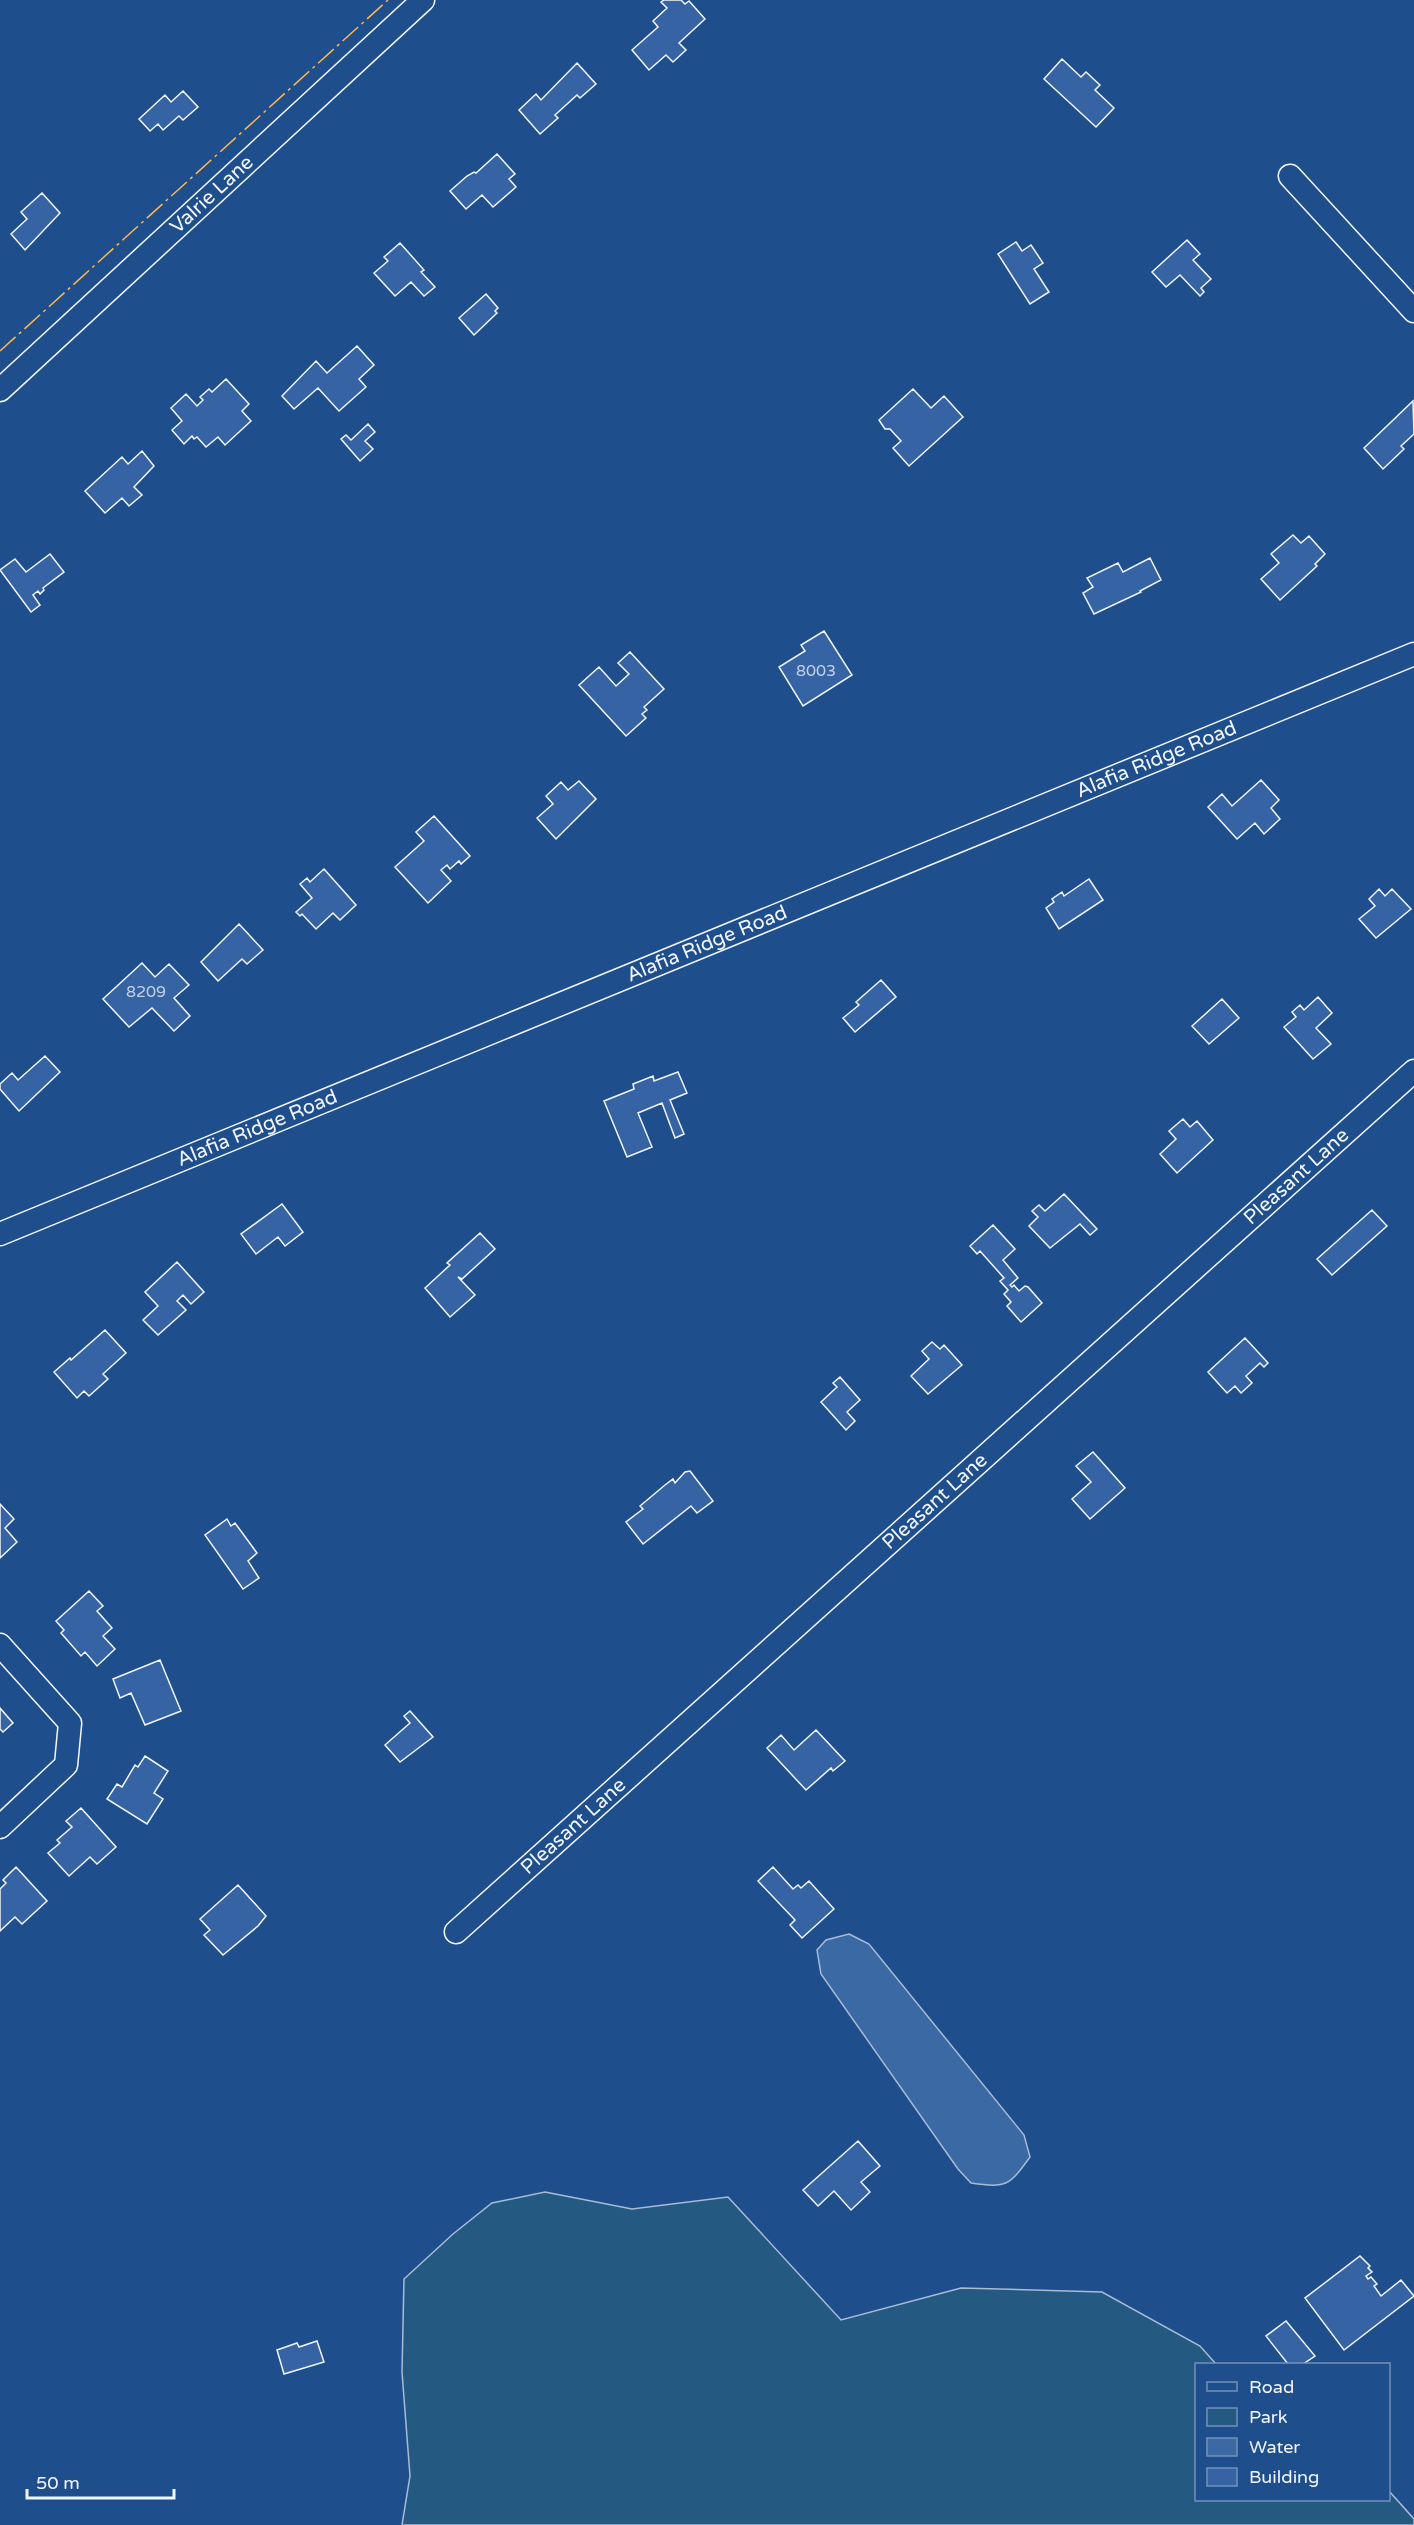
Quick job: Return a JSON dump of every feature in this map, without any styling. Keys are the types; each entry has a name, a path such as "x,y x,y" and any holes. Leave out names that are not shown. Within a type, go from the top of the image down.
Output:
{"street":[{"name":"Valrie Lane","path":"0,390 423,0"},
{"path":"1290,176 1414,311"},
{"name":"Alafia Ridge Road","path":"0,1234 1414,654"},
{"name":"Pleasant Lane","path":"456,1932 1414,1071"},
{"path":"0,1645 70,1723 66,1765 0,1827"}],"green space":[{"path":"545,2192 632,2209 728,2197 841,2320 961,2288 1102,2292 1200,2346 1215,2363 1195,2363 1195,2501 1390,2501 1390,2492 1414,2519 1414,2525 402,2525 410,2476 402,2372 404,2279 453,2234 492,2203"}],"water":[{"path":"849,1934 869,1944 1024,2135 1030,2157 1017,2174 1006,2183 992,2185 971,2183 958,2169 821,1974 817,1950 826,1940"}],"building":[{"path":"681,0 685,4 689,1 705,19 679,43 686,50 673,62 666,55 649,70 632,50 658,27 653,21 667,8 661,2"},
{"path":"1062,59 1081,77 1086,72 1100,85 1095,90 1114,108 1096,127 1044,79"},
{"path":"577,63 596,84 580,98 577,95 555,115 558,118 540,134 519,110 536,94 541,100"},
{"path":"183,91 198,107 183,120 179,116 163,130 158,124 150,131 139,119 165,95 171,102"},
{"path":"497,154 515,174 509,179 516,187 493,207 482,195 466,209 450,191 467,176 476,173"},
{"path":"42,193 60,213 25,250 11,234 27,219 21,212"},
{"path":"1187,240 1200,254 1193,260 1211,279 1201,288 1204,292 1200,296 1180,275 1166,287 1152,272"},
{"path":"1016,242 1022,251 1031,245 1043,263 1034,269 1049,292 1030,304 998,254"},
{"path":"400,243 424,270 421,272 435,287 424,296 411,282 395,296 374,273 388,261 384,257"},
{"path":"486,294 498,308 495,311 497,313 474,335 459,318"},
{"path":"357,346 374,365 359,379 366,387 339,411 318,388 294,409 282,396 316,361 327,373"},
{"path":"226,379 249,404 242,411 251,421 225,445 218,437 206,447 197,437 194,439 192,436 184,444 172,430 182,421 171,408 186,394 197,406 203,400 200,397 209,389 212,392"},
{"path":"913,389 931,408 944,396 963,417 909,466 893,448 901,441 890,429 885,429 879,420"},
{"path":"1413,401 1414,434 1401,446 1404,449 1383,469 1364,448"},
{"path":"368,424 375,432 365,441 373,449 360,461 341,439 346,435 351,440"},
{"path":"142,451 154,466 134,487 142,495 129,506 122,498 105,513 85,491 122,457 128,464"},
{"path":"1293,535 1301,543 1309,536 1325,554 1315,564 1317,566 1280,600 1261,579 1279,563 1271,554"},
{"path":"50,554 64,572 43,588 40,594 38,591 33,595 40,605 31,612 0,570 15,559 26,572"},
{"path":"1150,558 1161,580 1094,614 1083,593 1093,587 1087,578 1118,563 1123,572"},
{"path":"824,631 852,675 803,706 779,667 805,651 801,645"},
{"path":"630,652 664,689 644,707 647,710 642,714 646,718 626,736 579,685 599,667 616,686 629,674 618,663"},
{"path":"1261,780 1279,800 1271,808 1280,819 1264,834 1255,823 1237,839 1208,807 1222,794 1232,806"},
{"path":"579,781 596,799 556,839 537,818 553,804 546,796 561,782 568,790"},
{"path":"434,816 470,856 461,864 459,861 450,869 447,865 441,870 451,881 428,903 395,867 424,841 416,832"},
{"path":"324,869 356,905 340,920 333,913 316,929 302,914 300,916 296,912 312,898 300,884 307,878 310,882"},
{"path":"1089,879 1103,900 1059,929 1046,908 1054,902 1052,899 1062,892 1064,896"},
{"path":"1379,889 1385,896 1392,889 1411,909 1376,938 1359,919 1375,906 1369,899"},
{"path":"239,924 263,950 247,964 242,959 218,981 201,962"},
{"path":"142,963 155,977 169,964 189,985 174,998 190,1016 174,1031 152,1008 129,1027 103,999"},
{"path":"881,980 896,997 855,1032 843,1018 859,1005 856,1002"},
{"path":"1318,997 1332,1013 1316,1028 1331,1044 1313,1059 1284,1027 1296,1017 1292,1012 1300,1005 1304,1010"},
{"path":"1222,999 1239,1018 1209,1044 1192,1026"},
{"path":"45,1056 60,1072 19,1111 0,1089 0,1084 12,1073 18,1080"},
{"path":"678,1072 687,1093 670,1100 684,1134 675,1138 662,1103 638,1113 652,1147 627,1157 604,1101 634,1089 633,1084 653,1076 654,1081"},
{"path":"1183,1119 1190,1127 1197,1121 1213,1140 1177,1173 1160,1154 1176,1139 1169,1131"},
{"path":"1064,1194 1097,1229 1090,1235 1080,1224 1050,1248 1029,1226 1038,1217 1032,1211 1039,1205 1045,1211"},
{"path":"282,1204 303,1232 285,1246 278,1237 256,1254 241,1234"},
{"path":"1372,1210 1387,1226 1332,1275 1317,1259"},
{"path":"993,1225 1015,1249 1003,1260 1018,1278 1010,1285 1012,1287 1014,1285 1019,1291 1025,1286 1028,1287 1042,1303 1021,1322 1007,1306 1011,1302 1004,1294 1008,1290 1000,1281 1004,1278 980,1251 977,1254 970,1246"},
{"path":"480,1233 495,1249 462,1279 458,1277 475,1295 450,1317 425,1288 450,1265 447,1263"},
{"path":"177,1262 204,1292 191,1304 183,1295 177,1301 186,1310 158,1335 143,1320 158,1306 145,1292"},
{"path":"105,1330 126,1353 103,1374 108,1379 89,1396 84,1391 77,1398 54,1372"},
{"path":"1245,1338 1268,1363 1264,1367 1260,1363 1246,1376 1252,1383 1241,1393 1235,1386 1227,1393 1208,1372"},
{"path":"932,1342 940,1349 944,1345 962,1365 928,1394 911,1376 929,1359 922,1351"},
{"path":"840,1377 860,1400 847,1412 855,1421 846,1430 821,1402 837,1387 833,1383"},
{"path":"1093,1452 1125,1488 1090,1519 1072,1499 1091,1482 1076,1466"},
{"path":"690,1471 713,1501 697,1513 691,1506 643,1544 626,1522 643,1509 640,1506 665,1485 673,1479 675,1483 685,1472"},
{"path":"0,1504 14,1519 5,1528 17,1542 0,1558"},
{"path":"227,1519 231,1526 235,1523 257,1553 248,1561 259,1578 243,1589 205,1535"},
{"path":"89,1591 103,1606 97,1611 112,1628 103,1636 115,1649 97,1666 85,1652 81,1656 61,1633 64,1630 56,1621"},
{"path":"160,1660 181,1711 145,1725 131,1693 120,1698 113,1679"},
{"path":"0,1708 13,1723 3,1732 0,1729"},
{"path":"410,1711 433,1737 400,1762 385,1745 410,1723 404,1716"},
{"path":"816,1730 845,1761 833,1771 831,1768 806,1790 767,1748 781,1735 794,1750"},
{"path":"145,1756 168,1771 154,1793 163,1799 147,1824 107,1799 117,1784 122,1787 135,1765 138,1767"},
{"path":"81,1808 116,1847 97,1864 90,1857 69,1876 48,1853 60,1843 57,1840 72,1827 66,1821"},
{"path":"16,1867 47,1901 22,1924 15,1917 0,1931 0,1889 6,1883 3,1880"},
{"path":"773,1867 793,1889 798,1885 801,1888 809,1881 834,1909 802,1938 790,1925 795,1920 758,1881"},
{"path":"238,1885 266,1916 258,1926 223,1955 204,1935 210,1930 200,1919"},
{"path":"858,2141 880,2166 861,2182 870,2192 851,2210 834,2191 818,2206 803,2190"},
{"path":"1360,2256 1370,2266 1368,2268 1372,2272 1366,2276 1368,2279 1371,2277 1377,2284 1374,2286 1381,2296 1401,2280 1414,2296 1344,2350 1305,2298"},
{"path":"1286,2321 1315,2356 1304,2363 1287,2363 1266,2336"},
{"path":"317,2341 324,2362 284,2374 277,2350 297,2343 299,2347"}],"power":[{"path":"0,351 388,0"}]}
